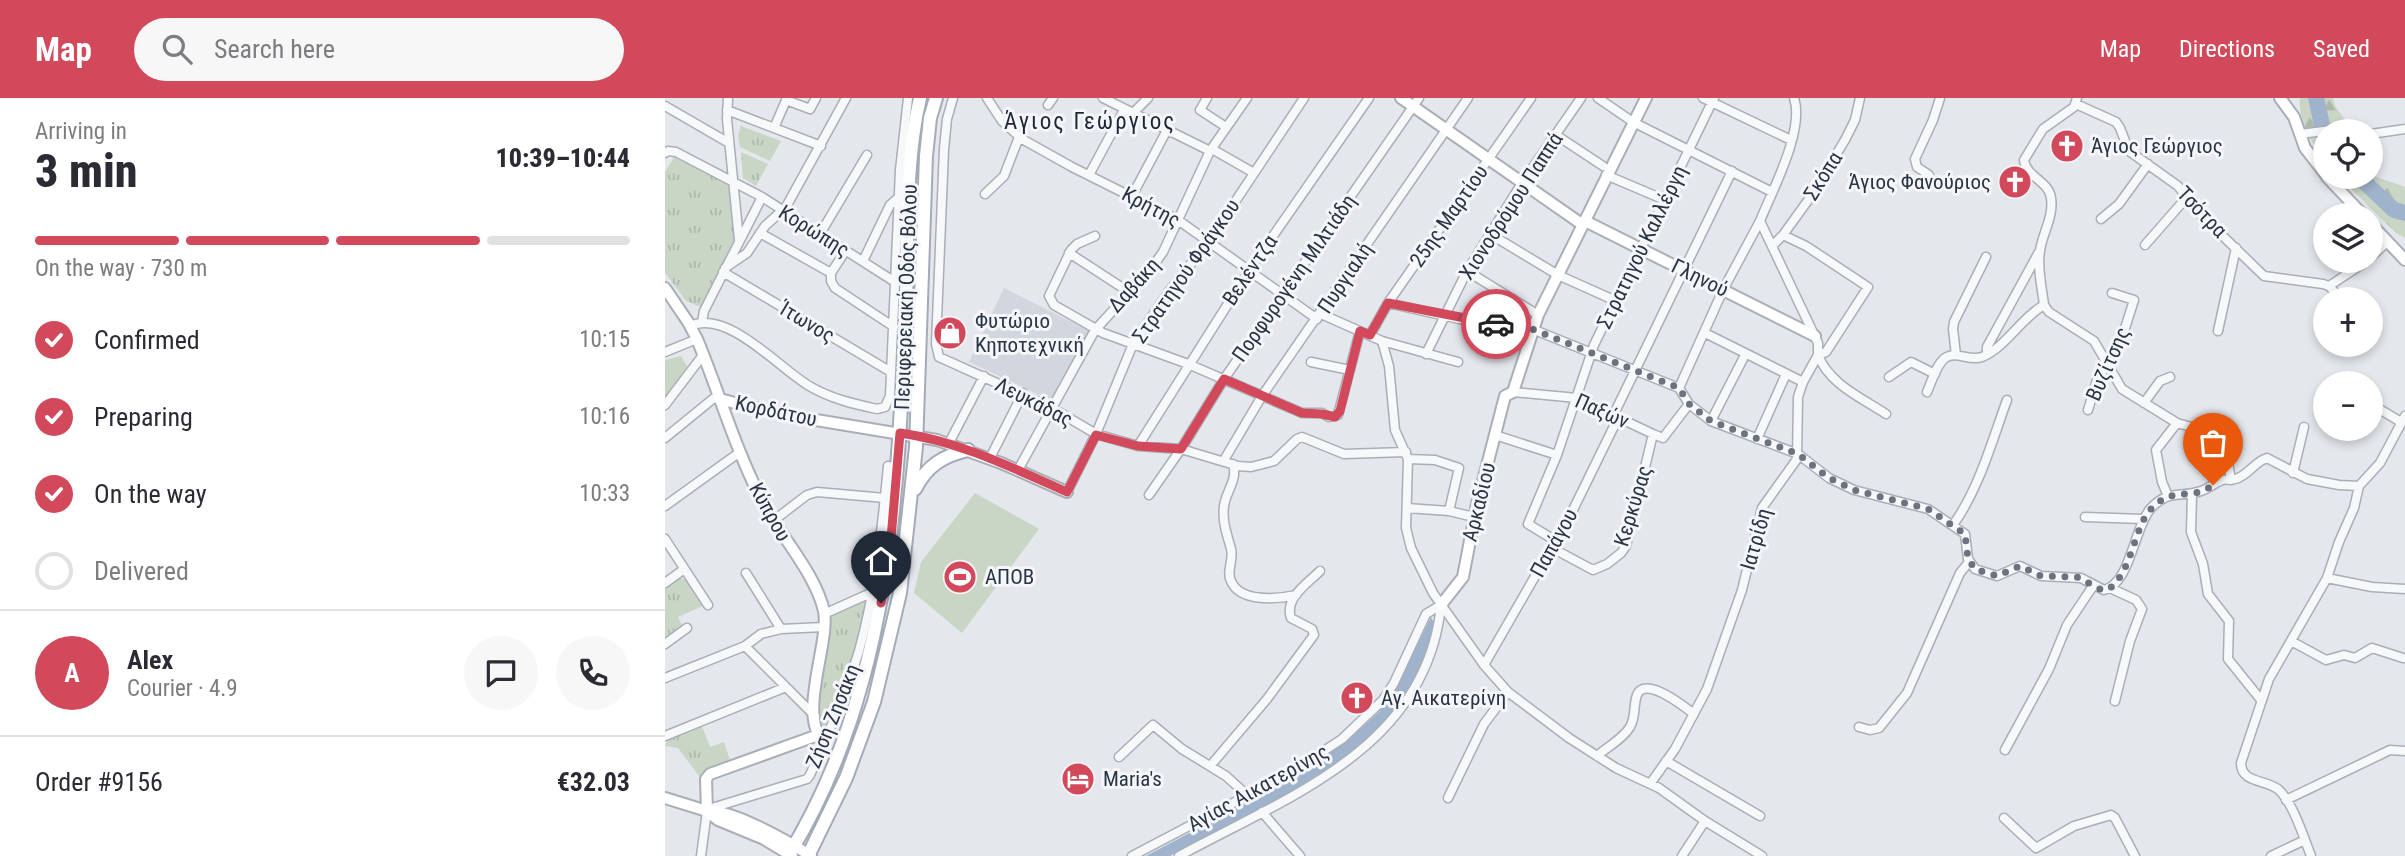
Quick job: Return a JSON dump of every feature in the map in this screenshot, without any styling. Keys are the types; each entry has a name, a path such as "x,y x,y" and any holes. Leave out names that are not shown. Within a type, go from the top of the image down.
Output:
{"main road":[{"name":"Περιφερειακή Οδός Βόλου","path":"791,853 825,785 863,680 889,562 900,433 911,172 920,98"},
{"name":"Περιφερειακή Οδός Βόλου","path":"809,855 846,778 874,702 900,593 912,496 916,435 926,156 930,118 936,98"},
{"path":"912,496 922,476 935,463 946,456 968,450"}],"street":[{"path":"728,98 729,143 739,240"},
{"path":"774,128 786,99 810,109 816,98"},
{"path":"724,270 747,253 760,233 782,211 846,98"},
{"path":"690,326 702,322 713,324 743,337 795,377 824,394 877,409 885,407 890,396 903,127 908,98"},
{"name":"Λευκάδας","path":"953,98 945,130 941,198 936,344 939,357 1023,393 1096,435 1138,446 1181,449 1244,467 1272,463 1302,437 1343,454 1407,455"},
{"name":"Κρήτης","path":"987,98 1002,121 1019,137 1089,176 1178,220 1319,316 1381,341 1458,362"},
{"path":"1103,98 1254,173"},
{"path":"1089,176 1128,112 1148,98"},
{"path":"1207,98 1199,109 1226,127"},
{"name":"Δαβάκη","path":"1018,470 1095,330 1159,259 1211,150 1247,98"},
{"name":"Στρατηγού Φράγκου","path":"1067,492 1096,435 1133,344 1170,290 1209,241 1304,98"},
{"name":"Βελέντζα","path":"1138,446 1250,269 1369,98"},
{"name":"Γληνού","path":"1401,98 1416,102 1522,183 1584,223 1815,336"},
{"name":"Πυργιαλή","path":"1224,460 1262,396 1468,98"},
{"name":"25ης Μαρτίου","path":"1370,335 1388,303 1531,98"},
{"name":"Χιονοδρόμου Παππά","path":"1426,354 1467,271 1522,183 1581,98"},
{"path":"1598,98 1633,122 1772,192"},
{"name":"Αρκαδίου","path":"1441,605 1462,580 1474,517 1495,435 1532,329 1584,223 1604,170 1646,98"},
{"path":"1703,98 1713,100 1791,141"},
{"path":"1679,388 1723,289 1760,221 1772,192 1791,141 1797,111 1794,98"},
{"name":"Σκόπα","path":"1772,246 1809,199 1845,141 1855,120 1860,98"},
{"path":"1929,175 1917,167 1915,159 1940,98"},
{"path":"2280,98 2294,117 2313,159"},
{"name":"Στρατηγού Καλλέργη","path":"1554,544 1528,524 1557,455 1591,353 1713,100"},
{"path":"1987,354 1987,347 2039,252 2051,211 2051,196 2046,186 2027,170 2024,160 2047,126 2073,108 2076,101"},
{"name":"Τσότρα","path":"2076,101 2116,122 2129,151 2178,186 2198,212 2267,277 2329,286"},
{"name":"Πορφυρογένη Μιλτιάδη","path":"1149,495 1224,379 1416,102"},
{"path":"665,106 729,143"},
{"path":"727,110 821,146"},
{"path":"2383,132 2405,129"},
{"path":"1132,196 1167,130"},
{"path":"2300,134 2313,132"},
{"path":"1556,135 1604,170 1665,200"},
{"path":"985,194 1004,176 1019,137"},
{"name":"Κορώπης","path":"665,153 676,152 762,197 895,282"},
{"path":"820,233 867,155"},
{"path":"2101,219 2119,204 2148,164"},
{"name":"Παπάγου","path":"1484,664 1554,544 1732,171"},
{"path":"2338,189 2352,203"},
{"path":"702,322 704,310 762,197"},
{"path":"863,261 890,205 899,197"},
{"path":"2145,245 2187,197"},
{"path":"1760,221 1815,336 1821,364 1840,384 1886,414"},
{"path":"760,233 831,274"},
{"path":"1490,234 1558,275 1616,301"},
{"path":"1783,235 1806,246 1868,287 1826,352 1818,355 1803,382 1796,413 1798,454"},
{"path":"1095,236 1077,244 1069,253 1050,294 1050,301 1095,330 1188,364 1302,413 1335,417 1340,411 1360,331"},
{"path":"2383,236 2405,260"},
{"path":"2383,246 2388,241"},
{"path":"2218,331 2236,248"},
{"path":"846,250 831,274 835,288 894,327"},
{"path":"2039,252 2044,305 2049,312 2094,341 2122,389 2177,423 2220,435 2224,440 2231,480"},
{"path":"1069,253 1129,292"},
{"path":"1956,355 1952,328 1986,257"},
{"name":"Ίτωνος","path":"724,270 891,372"},
{"path":"1467,271 1538,315"},
{"path":"2329,286 2349,273"},
{"name":"Κύπρου","path":"665,288 697,339 758,493 809,578 824,614 816,674 815,716 821,738"},
{"name":"Βυζίτσης","path":"2088,410 2097,380 2119,347 2134,299 2112,293"},
{"path":"1388,303 1445,316 1532,329 1679,388 1689,404 1711,421 1798,454 1839,484 1882,499 1928,509 1966,537 1969,562 1979,571 1997,576 2020,566 2041,576 2077,577 2104,590 2110,588 2132,552 2143,519 2156,503 2168,496 2192,494 2223,480 2242,476 2267,458 2293,472 2328,484 2359,486"},
{"path":"1927,391 1945,358 1956,355 1973,358 1987,354 2020,322 2044,305"},
{"path":"1705,333 1803,382"},
{"path":"665,352 697,339"},
{"path":"1381,341 1389,366 1395,430 1407,455 1406,527 1411,548 1441,605 1484,664 1508,692 1597,756 1650,784 1762,856"},
{"path":"665,405 703,355"},
{"path":"1711,421 1745,355"},
{"path":"1311,362 1350,370"},
{"path":"1889,377 1911,362 1935,374"},
{"path":"1757,439 1786,374"},
{"path":"949,443 984,376"},
{"path":"2144,403 2160,381 2170,377"},
{"path":"990,458 1023,393"},
{"name":"Παξών","path":"1510,393 1577,398 1653,434"},
{"name":"Κορδάτου","path":"665,438 714,398 761,410 916,435 949,443 1067,492"},
{"path":"1953,525 1962,513 2007,400"},
{"path":"1653,434 1663,438 1689,404"},
{"path":"2311,856 2282,792 2274,786 2247,777 2241,768 2261,700 2273,671 2327,578 2354,508 2359,486 2380,463 2403,419 2383,410"},
{"path":"2168,496 2156,450 2177,423"},
{"path":"2293,472 2304,427"},
{"name":"Κερκύρας","path":"1554,544 1593,570 1602,568 1621,553 1629,536 1653,434"},
{"path":"1495,435 1557,455"},
{"path":"665,506 740,452"},
{"name":"Ιατρίδη","path":"1650,784 1707,689 1742,590 1762,508 1794,466 1798,454"},
{"path":"1407,455 1459,468 1448,511"},
{"path":"1233,464 1234,476 1225,500 1223,517 1232,556 1229,577 1231,582 1255,598 1297,594"},
{"name":"Ζήση Ζησάκη","path":"707,811 807,779 821,738 854,665 873,592 888,466"},
{"path":"773,521 813,493 885,498"},
{"path":"2192,494 2191,532 2203,564 2208,594 2229,621 2228,659 2261,700"},
{"path":"1407,508 1448,511 1474,517"},
{"path":"2085,517 2143,519"},
{"path":"665,539 708,605"},
{"path":"1859,727 1870,730 1879,728 1907,693 1960,573 1969,562"},
{"path":"665,583 683,570"},
{"path":"1211,765 1267,699 1314,635 1312,629 1291,618 1290,606 1297,594 1320,571"},
{"path":"746,573 781,629"},
{"path":"2327,578 2372,587 2405,589"},
{"path":"2005,750 2049,669 2067,625 2093,586"},
{"path":"2110,588 2136,600 2142,609 2130,640 2115,701"},
{"path":"824,614 873,592"},
{"path":"1179,856 1262,812 1357,754 1374,740 1399,714 1419,683 1437,638 1441,605"},
{"name":"Αγίας Αικατερίνης","path":"1132,856 1290,773 1332,747 1375,710 1394,683 1426,614 1441,605"},
{"path":"665,678 745,646 761,634 781,629 824,627"},
{"path":"665,644 687,628"},
{"path":"2291,641 2326,660 2339,655 2359,657 2372,648 2403,658"},
{"path":"745,646 815,716"},
{"path":"665,736 786,687"},
{"path":"1597,756 1629,729 1635,716 1638,693 1642,689 1648,688 1664,694 1694,713"},
{"path":"1448,798 1484,724 1508,692"},
{"path":"1119,757 1153,725 1182,749 1211,765 1247,795"},
{"path":"701,856 707,811 706,779 710,774 821,738"},
{"path":"2286,800 2390,750 2405,751"},
{"path":"1666,761 1760,817"},
{"path":"665,798 707,811 718,820 791,853 809,855"},
{"path":"1262,812 1300,856"},
{"path":"2004,818 2036,848 2074,826 2111,815 2134,856"},
{"path":"1682,856 1705,821"},
{"path":"2271,856 2305,840"}],"shaded area":[{"path":"1004,288 1089,331 1053,401 969,362"}],"green space":[{"path":"2300,98 2333,98 2344,119 2313,119 2313,143 2303,123"},
{"path":"741,126 781,141 770,161 740,147 738,136"},
{"path":"741,152 768,164 756,186 743,178"},
{"path":"674,157 730,185 736,240 701,307 686,301 665,273 665,172"},
{"path":"2383,179 2405,187 2405,238 2383,220 2383,203 2365,203 2351,189 2383,189"},
{"path":"681,356 689,370 665,401 665,360"},
{"name":"ΑΠΟΒ","path":"975,493 1039,529 962,633 914,593 921,562"},
{"path":"680,576 686,579 703,606 678,617 683,627 665,641 665,587"},
{"path":"869,597 850,671 825,731 821,727 819,716 818,687 820,656 826,629 838,612"},
{"path":"701,724 710,747 724,742 731,763 699,776 678,748 665,746 668,738"}],"water":[{"path":"1431,617 1438,631 1403,704 1357,750 1284,796 1170,856 1146,856 1297,776 1348,740 1379,712 1392,696"}],"waterway":[{"path":"2316,98 2321,119"},
{"path":"2372,189 2394,210 2405,213"}],"way so far":[{"path":"1496,324 1532,329 1679,388 1689,404 1711,421 1798,454 1839,484 1882,499 1928,509 1965,534 1971,565 1990,575 2001,576 2020,566 2041,576 2077,577 2107,590 2116,582 2137,540 2143,519 2156,503 2168,496 2192,494 2213,485"}],"place":[{"name":"Άγιος Γεώργιος","path":"2067,146"},
{"name":"Άγιος Φανούριος","path":"2015,182"},
{"name":"Φυτώριο Κηποτεχνική","path":"950,333"},
{"name":"ΑΠΟΒ","path":"960,577"},
{"name":"Αγ. Αικατερίνη","path":"1357,698"},
{"name":"Maria's","path":"1078,779"}],"district":[{"name":"Άγιος Γεώργιος","path":"1090,121"}],"route":[{"path":"881,603 889,562 900,433 949,443 1067,492 1096,435 1138,446 1181,449 1224,379 1302,413 1335,417 1340,411 1360,331 1370,335 1388,303 1402,308 1496,324"}]}
